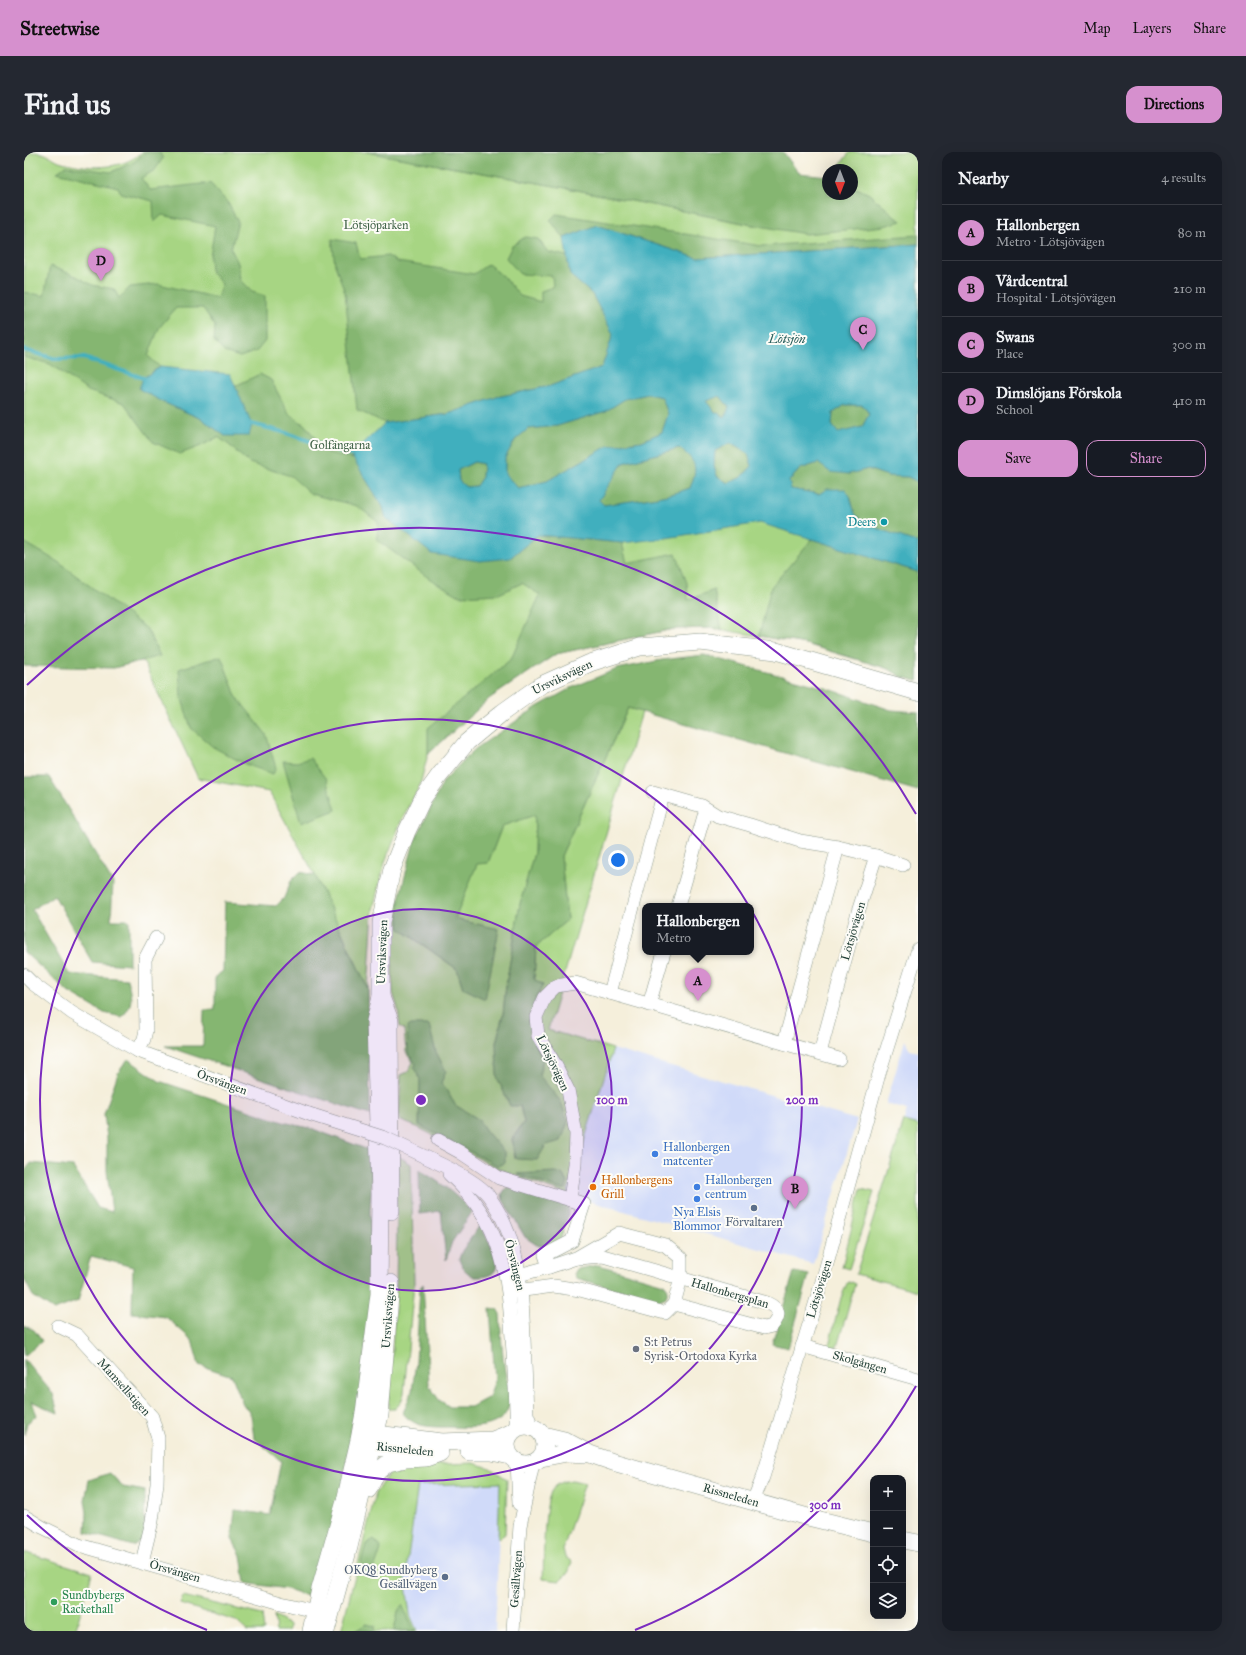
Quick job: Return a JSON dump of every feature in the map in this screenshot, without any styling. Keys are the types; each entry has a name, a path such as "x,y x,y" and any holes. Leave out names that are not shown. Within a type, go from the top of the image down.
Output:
{"street":[{"name":"Ursviksvägen","path":"311,1631 323,1613 350,1547 369,1440 364,1413 379,1294 380,1194 375,1021 381,997 381,923 392,869 407,831 423,798 467,742 503,712 541,685 590,663 640,647 700,642 776,651 918,692"},
{"path":"610,993 658,793 702,806 718,816 800,841 838,847 876,856 903,865"},
{"path":"679,903 706,808"},
{"path":"784,1043 838,847"},
{"name":"Lötsjövägen","path":"820,1053 858,912 876,856"},
{"path":"138,1051 144,1039 146,1030 145,959 156,938"},
{"name":"Lötsjövägen","path":"753,1501 763,1477 823,1278 879,1074 918,949"},
{"path":"649,1005 663,955"},
{"name":"Örsvängen","path":"24,975 32,983 72,1013 138,1051 309,1114 385,1138 462,1175 487,1194 502,1221 513,1246 520,1275 522,1290 527,1414 526,1431"},
{"name":"Lötsjövägen","path":"570,1200 576,1164 576,1134 568,1090 555,1064 538,1036 536,1017 545,997 556,986 575,983 840,1059"},
{"path":"438,1140 460,1152 499,1178 584,1204 572,1241 545,1255 549,1268"},
{"name":"Örsvängen","path":"434,1161 459,1183 477,1203 491,1228 501,1253 509,1292 526,1431"},
{"name":"Hallonbergsplan","path":"507,1278 549,1268 576,1258 619,1233 665,1245 681,1258 681,1278 674,1304 764,1328 772,1326 777,1320 778,1312 776,1307 767,1302 681,1278 603,1256 576,1258"},
{"path":"509,1292 554,1286 580,1290 665,1312 674,1304"},
{"name":"Mamsellstigen","path":"58,1326 77,1336 152,1417 158,1438 157,1484 152,1521 142,1562"},
{"name":"Skolgången","path":"802,1346 918,1379"},
{"path":"526,1431 545,1449 525,1460 507,1443 526,1431"},
{"name":"Rissneleden","path":"369,1440 442,1442 493,1440 526,1431 564,1440 590,1454 804,1516 870,1532"},
{"name":"Ursviksvägen","path":"326,1631 323,1613 345,1501 369,1440"},
{"name":"Rissneleden","path":"369,1440 440,1452 492,1452 525,1460 567,1453 590,1454"},
{"path":"350,1547 358,1532 369,1487 378,1472 388,1462 426,1458 440,1452"},
{"name":"Gesällvägen","path":"513,1631 525,1460"},
{"name":"Örsvängen","path":"24,1516 42,1527 79,1544 281,1603 323,1613"},
{"path":"906,1541 918,1543"}],"shaded area":[{"path":"905,1040 910,1050 918,1052 918,1291 856,1274 907,1110 886,1104"},
{"path":"613,1049 857,1120 813,1264 567,1195"},
{"path":"501,1483 495,1631 417,1631 410,1615 405,1578 418,1485"}],"green space":[{"name":"Golfängarna","path":"24,152 43,153 69,164 103,167 124,163 142,152 367,152 577,190 753,225 900,221 869,194 858,189 858,164 841,164 850,152 918,152 918,681 902,677 889,669 806,644 712,628 673,629 556,654 490,698 428,754 420,785 402,819 385,862 373,909 368,989 315,875 269,792 198,778 143,661 127,660 24,624"},
{"path":"145,152 159,152 163,158 155,170 141,178 150,190 210,183 228,203 238,222 231,249 238,263 240,280 252,292 265,296 265,341 257,351 240,357 224,352 214,341 215,326 203,308 176,308 159,328 148,356 160,367 143,378 165,403 202,419 225,436 241,402 235,386 260,374 271,380 289,414 305,425 326,452 354,459 383,507 386,518 510,558 538,535 622,543 627,563 676,553 687,583 688,600 714,590 722,630 712,628 673,629 556,654 490,698 428,754 428,728 511,659 540,595 522,583 499,594 460,596 430,579 377,540 378,522 357,506 311,494 291,476 249,463 218,437 201,446 180,454 153,442 124,403 88,391 50,364 24,357 24,292 44,296 50,266 76,276 92,285 114,289 119,298 130,287 158,284 217,298 222,284 211,272 210,257 215,226 162,215 154,222 153,201 121,193 118,187 57,172 66,166 111,172 134,162"},
{"path":"367,152 783,152 799,173 822,175 822,200 858,200 858,189 869,194 901,221 884,226 806,234 577,190"},
{"path":"556,214 762,246 918,235 918,244 697,258 597,225 564,238 550,220"},
{"path":"525,237 538,239 548,252 567,256 570,275 592,294 613,334 602,367 550,386 497,397 448,414 385,423 357,410 345,292 335,265 332,239 356,243 360,259 388,256 397,262 474,274 488,264 505,278 520,296 541,302 541,291 553,287 552,276 520,274 506,258 512,246"},
{"path":"648,394 662,397 668,414 662,432 642,441 624,443 592,455 547,481 518,488 505,474 505,458 515,440 528,429 557,426 606,411 625,399"},
{"path":"720,396 729,407 725,417 714,411 705,401"},
{"path":"845,405 863,405 869,414 862,427 838,434 832,425 833,413"},
{"path":"730,443 748,454 752,466 742,477 728,483 717,476 714,466 715,451"},
{"path":"680,448 690,457 695,465 690,488 658,497 604,505 598,499 623,463"},
{"path":"474,462 483,464 482,477 476,486 466,487 459,481 458,470"},
{"path":"818,463 849,474 868,469 888,476 908,477 918,482 918,543 866,524 855,514 850,496 827,489 819,494 791,489 789,481 800,469"},
{"path":"812,539 918,572 918,681 902,677 889,669 806,644 759,636 771,587"},
{"path":"24,542 58,562 147,629 160,656 114,668 24,666"},
{"path":"704,655 826,688 891,710 918,712 918,791 628,708 561,856 567,920 536,947 534,979 543,985 536,998 531,1014 533,1036 543,1060 539,1075 561,1102 568,1122 561,1141 546,1145 537,1160 516,1159 512,1139 524,1122 520,1106 510,1106 497,1077 496,1043 503,1015 506,985 520,904 534,853 535,815 502,826 488,863 477,864 455,919 499,929 485,999 463,988 457,969 399,928 399,899 414,842 444,780 475,749 537,707 571,688 617,669 662,660"},
{"path":"221,656 236,696 266,734 276,768 273,774 245,764 213,747 191,728 181,696 179,669"},
{"path":"628,708 642,712 548,1030 613,1049 567,1195 499,1169 417,1127 399,1120 401,1075 408,1072 413,1062 406,1052 404,1029 400,1027 398,1009 393,993 391,942 395,902 399,902 399,928 457,969 463,988 455,919 477,863 488,863 502,826 535,814 534,853 520,904 506,985 503,1015 496,1043 520,1106 524,1122 512,1139 515,1159 543,1060 533,1036 531,1014 536,998 543,985 534,979 536,947 567,920 561,856"},
{"path":"310,758 326,779 336,810 301,823 283,761 297,762"},
{"path":"24,777 49,777 113,883 111,920 129,920 129,965 92,962 54,895 32,910 69,974 127,979 131,999 129,1008 122,1017 104,1013 68,992 24,952"},
{"path":"300,872 315,875 368,989 370,1115 165,1046 203,1046 204,1010 215,1010 215,977 223,971 225,902 276,906 284,898 291,881"},
{"path":"411,1025 429,1025 436,1052 446,1071 441,1083 448,1091 455,1105 478,1119 505,1153 505,1162 498,1166 419,1125 420,1079 414,1068 416,1064 408,1052 407,1028"},
{"path":"128,1059 159,1081 283,1122 313,1129 374,1152 370,1210 372,1289 361,1385 353,1420 342,1491 317,1582 307,1596 287,1589 245,1583 241,1555 232,1539 235,1510 270,1515 281,1461 254,1438 251,1415 243,1404 232,1376 199,1365 192,1340 166,1317 132,1313 133,1267 91,1256 78,1301 54,1310 33,1296 24,1279 24,1172 31,1163 73,1167 98,1208 112,1212 107,1171 107,1138 104,1114 118,1073"},
{"path":"904,1121 918,1125 918,1291 856,1274"},
{"path":"395,1154 411,1164 414,1283 404,1393 401,1402 395,1409 388,1409 396,1295 397,1216"},
{"path":"419,1170 447,1189 472,1212 452,1242 446,1260 441,1211 420,1214"},
{"path":"556,1172 562,1174 568,1182 566,1189 559,1189 517,1174"},
{"path":"507,1187 568,1202 569,1212 559,1245 538,1246 525,1237 503,1200 502,1194"},
{"path":"861,1189 874,1192 849,1269 842,1267"},
{"path":"480,1225 495,1257 496,1269 489,1275 475,1277 465,1270 459,1259 462,1251"},
{"path":"599,1265 664,1284 668,1289 666,1297 658,1301 576,1278 574,1274 577,1269"},
{"path":"794,1272 809,1275 788,1348 772,1344"},
{"path":"848,1281 855,1284 837,1347 828,1349 841,1298"},
{"path":"423,1284 429,1385 439,1400 450,1407 471,1407 489,1397 495,1380 490,1308 497,1309 500,1314 504,1365 510,1395 509,1406 505,1415 498,1421 480,1427 430,1427 412,1422 403,1413 412,1391 416,1362 420,1288"},
{"path":"24,1326 34,1330 42,1341 24,1356"},
{"path":"24,1359 53,1394 58,1413 31,1401 37,1415 27,1423 24,1435"},
{"path":"473,1463 490,1468 507,1479 505,1534 498,1539 500,1483 418,1485 405,1578 410,1615 417,1631 341,1631 376,1492 385,1479 392,1472 408,1467"},
{"path":"110,1473 123,1487 145,1491 144,1538 133,1546 86,1532 87,1513 85,1500 89,1480"},
{"path":"572,1480 585,1483 563,1549 565,1557 572,1562 568,1573 560,1581 543,1579 545,1522 548,1500 551,1492 557,1485"},
{"path":"374,1539 381,1549 375,1567 365,1571 361,1562 366,1544"},
{"name":"Sundbybergs Rackethall","path":"24,1552 92,1573 75,1631 24,1631"},
{"path":"183,1596 262,1615 264,1631 247,1631 236,1621 180,1604"},
{"path":"402,1605 415,1631 394,1631 398,1611"},
{"path":"274,1616 290,1626 288,1631 276,1631"},
{"path":"366,1624 375,1626 374,1631 355,1631"}],"water":[{"name":"Lötsjön","path":"597,225 697,258 918,244 918,482 908,477 888,476 868,469 849,474 830,472 818,463 800,469 789,481 791,489 819,494 827,489 845,489 850,496 855,514 866,524 918,543 918,572 760,523 666,538 622,543 538,535 510,558 480,561 432,554 386,518 383,507 351,455 385,423 448,414 497,397 550,386 602,367 613,334 592,294 570,275 564,238","holes":["648,394 662,397 668,414 662,432 642,441 608,446 547,481 518,488 505,474 505,458 515,440 528,429 557,426 606,411 625,399","720,396 729,407 725,417 714,411 706,401","845,405 863,405 869,414 862,427 838,433 832,425 833,413","730,443 748,454 752,466 742,477 728,483 717,476 714,466 715,451","679,448 689,457 694,465 695,470 690,488 669,495 604,505 599,500 623,463","474,462 483,464 482,477 476,486 466,487 459,481 458,470"]},
{"path":"160,367 230,374 252,425 249,436 225,436 202,419 165,403 139,389 143,378"}],"waterway":[{"path":"24,350 56,359 84,358 146,379"},
{"path":"248,423 283,432 351,455"}],"place":[{"name":"Dimslöjans Förskola","path":"101,281"},
{"name":"Swans","path":"863,350"},
{"name":"Deers","path":"884,522"},
{"name":"Hallonbergen","path":"698,1001"},
{"name":"Hallonbergen matcenter","path":"655,1154"},
{"name":"Hallonbergens Grill","path":"593,1187"},
{"name":"Hallonbergen centrum","path":"697,1187"},
{"name":"Nya Elsis Blommor","path":"697,1199"},
{"name":"Förvaltaren","path":"754,1208"},
{"name":"Vårdcentral","path":"795,1209"},
{"name":"S:t Petrus Syrisk-Ortodoxa Kyrka","path":"636,1349"},
{"name":"OKQ8 Sundbyberg Gesällvägen","path":"445,1577"},
{"name":"Sundbybergs Rackethall","path":"54,1602"}],"park label":[{"name":"Lötsjöparken","path":"376,225"}]}
